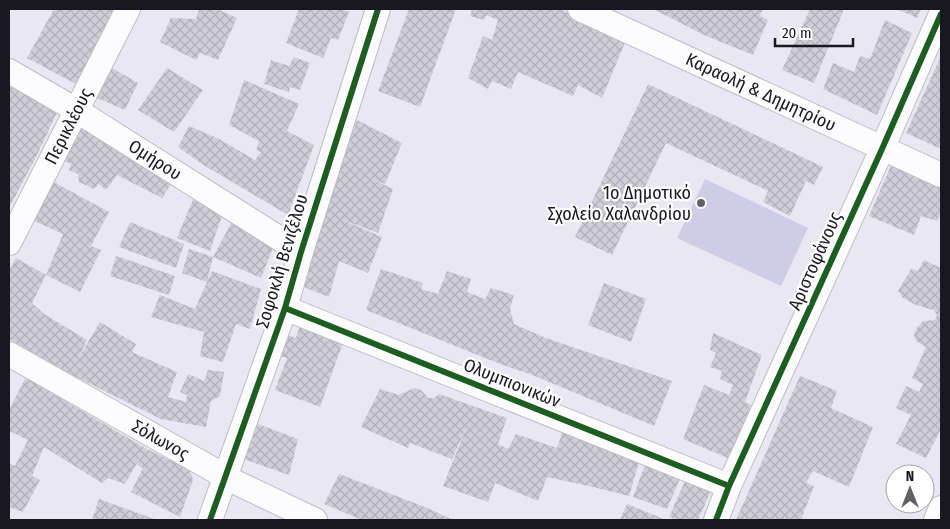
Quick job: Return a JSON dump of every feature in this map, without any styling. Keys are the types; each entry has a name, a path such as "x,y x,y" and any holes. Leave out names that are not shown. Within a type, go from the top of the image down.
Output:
{"street":[{"name":"Περικλέους","path":"9,243 128,9"},
{"name":"Σοφοκλή Βενιζέλου","path":"210,520 285,308 378,9"},
{"name":"Καραολή & Δημητρίου","path":"580,9 941,175"},
{"name":"Αριστοφάνους","path":"716,520 729,486 941,14"},
{"name":"Ομήρου","path":"9,71 76,110 301,252"},
{"name":"Ολυμπιονικών","path":"285,308 729,486"},
{"name":"Σόλωνος","path":"9,354 226,476 315,520"},
{"path":"936,520 941,508"}],"shaded area":[{"path":"705,179 808,228 781,286 677,238"}],"building":[{"path":"50,9 110,9 114,11 76,84 27,58 53,11"},
{"path":"199,9 217,9 237,18 218,60 200,53 196,60 160,42 171,18 196,19"},
{"path":"299,9 341,9 349,12 338,40 331,38 323,58 286,43"},
{"path":"409,9 456,9 420,107 378,91"},
{"path":"472,9 560,9 626,40 602,98 578,85 573,96 518,72 511,89 492,81 488,89 468,78 483,36 492,40 498,20 486,15 484,20 470,16"},
{"path":"653,9 763,9 760,16 768,20 753,55 704,35"},
{"path":"810,9 844,9 814,83 782,70"},
{"path":"897,9 921,9 917,18"},
{"path":"885,20 912,33 877,115 823,89 833,63 854,72 860,56 870,59"},
{"path":"941,56 941,149 906,133"},
{"path":"294,57 310,63 300,90 290,87 289,92 264,84 271,60 289,66"},
{"path":"112,68 138,83 125,110 95,97"},
{"path":"167,68 203,90 174,132 138,110"},
{"path":"9,76 60,106 9,208"},
{"path":"244,80 299,104 287,131 314,145 288,215 205,166 178,147 189,126 219,139 255,160 261,152 256,150 259,141 229,125"},
{"path":"648,84 823,167 814,185 806,181 790,216 763,202 768,191 666,143 612,255 575,237"},
{"path":"357,120 402,143 385,184 370,178 393,189 378,233 338,218 382,237 368,273 339,261 329,297 301,286 314,251 324,213"},
{"path":"83,125 174,180 162,198 117,175 106,190 99,184 94,189 79,182 78,174 69,170 71,164 63,160"},
{"path":"893,161 941,183 941,212 937,221 921,216 914,235 869,216"},
{"path":"50,180 109,212 91,246 101,250 80,292 46,275 63,234 30,219"},
{"path":"195,195 224,210 210,251 177,238"},
{"path":"236,214 277,238 261,278 213,257"},
{"path":"130,222 184,244 176,268 119,247"},
{"path":"189,249 213,257 207,282 182,273"},
{"path":"116,256 175,276 169,295 110,276"},
{"path":"16,258 46,275 32,303 44,314 87,340 78,359 100,322 136,344 132,352 177,372 168,397 186,402 187,395 180,392 188,374 204,381 208,370 224,372 220,396 211,401 206,427 161,419 70,374 9,339 9,271"},
{"path":"924,260 941,268 941,429 926,458 896,444 911,415 896,408 906,386 919,392 923,384 912,378 926,347 916,341 914,335 916,329 923,321 935,320 937,315 933,310 916,305 903,298 898,291 911,269 918,271"},
{"path":"381,269 423,283 421,289 438,294 447,271 471,279 467,292 485,299 491,288 514,295 510,309 514,324 546,338 672,381 654,426 530,374 500,364 366,310"},
{"path":"212,271 261,289 250,329 236,324 223,362 200,356 204,332 151,317 160,295 195,309"},
{"path":"604,283 646,299 631,342 588,325"},
{"path":"301,322 345,337 320,407 275,390 287,358 280,356 288,335 296,338"},
{"path":"713,333 762,355 745,402 751,405 730,459 683,439 704,385 729,395 733,385 720,379 722,371 710,367 716,353 710,350"},
{"path":"800,376 837,391 831,408 873,427 849,487 813,471 806,483 814,486 801,520 736,520"},
{"path":"26,377 145,448 190,470 193,480 180,517 131,492 143,468 137,465 141,456 125,484 108,478 102,483 44,447 32,476 40,480 23,512 9,507 9,463 15,466 28,440 9,431 9,410"},
{"path":"414,388 421,390 428,398 434,398 439,394 507,418 498,444 508,449 516,434 557,448 566,422 642,452 629,496 547,477 538,501 495,483 488,502 443,486 467,426 452,459 410,443 408,448 361,427 380,389 399,395"},
{"path":"250,421 298,439 289,475 238,457"},
{"path":"649,454 684,469 667,509 633,497"},
{"path":"689,472 714,484 698,520 677,520 669,517"},
{"path":"339,474 425,507 453,520 362,520 324,504"},
{"path":"99,499 157,520 92,520"},
{"path":"627,504 666,520 620,520"}],"cycle path":[{"path":"210,520 285,308 378,9"},
{"path":"716,520 729,486 941,14"},
{"path":"285,308 729,486"}],"place":[{"name":"1ο Δημοτικό Σχολείο Χαλανδρίου","path":"701,203"}]}
